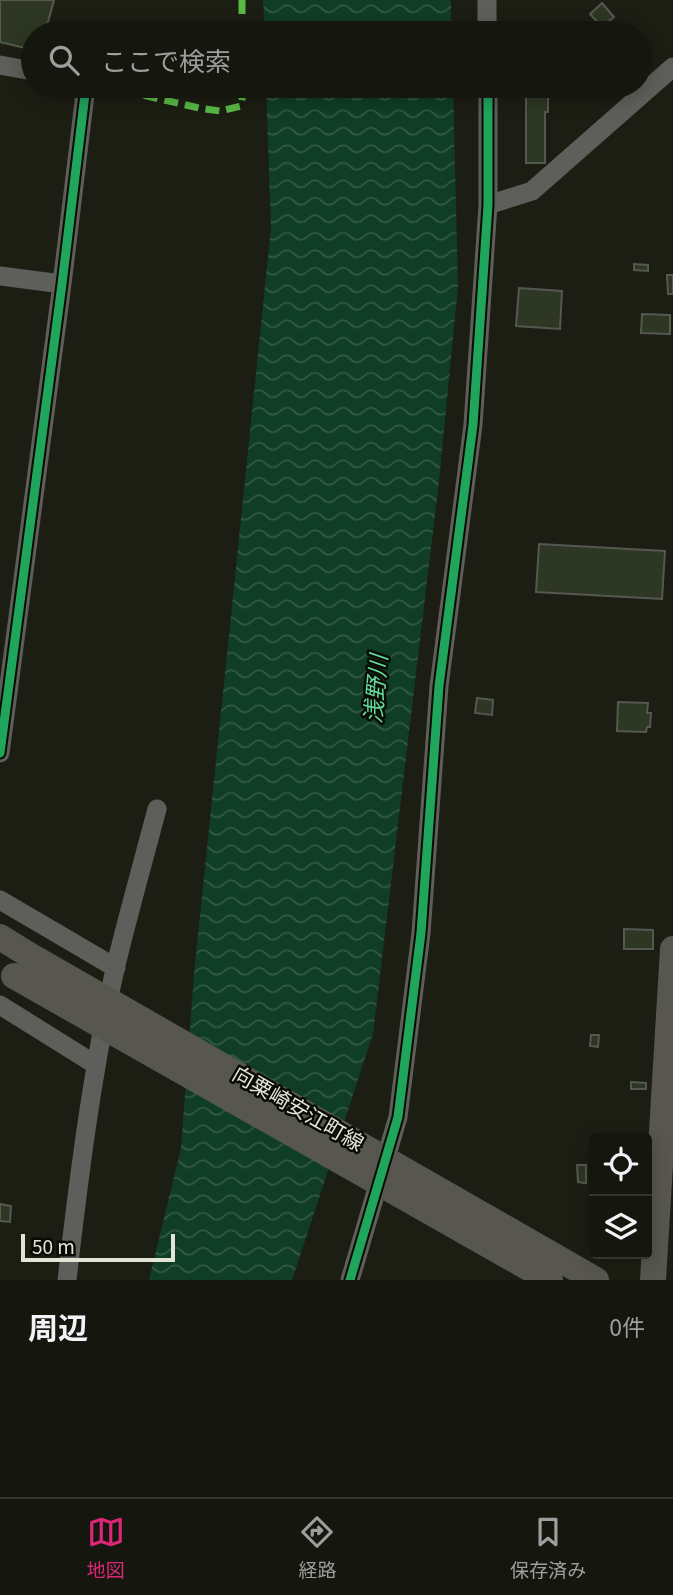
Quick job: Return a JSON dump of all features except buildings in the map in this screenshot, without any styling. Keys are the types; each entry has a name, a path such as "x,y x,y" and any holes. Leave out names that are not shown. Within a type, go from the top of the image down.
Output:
{"main road":[{"name":"向粟崎安江町線","path":"0,937 596,1280"},
{"path":"653,1280 673,949"},
{"name":"向粟崎安江町線","path":"7,972 550,1280"}],"street":[{"path":"487,0 487,21"},
{"path":"0,65 21,69"},
{"path":"652,85 673,67"},
{"path":"0,750 85,98"},
{"path":"350,1280 398,1118 421,933 439,686 473,425 488,205 488,98"},
{"path":"488,205 532,191 638,98"},
{"path":"0,276 62,284"},
{"path":"67,1280 80,1166 96,1065 116,968 157,809"},
{"path":"0,900 116,968"},
{"path":"0,1005 96,1065"}],"water":[{"path":"263,0 451,0 451,21 264,21"},
{"name":"浅野川","path":"266,98 453,98 458,286 439,481 373,1034 292,1280 149,1280 181,1148 194,974 271,228"}],"marked path":[{"path":"242,0 242,21"},
{"path":"155,98 220,111 241,106 242,98"}],"cycle path":[{"path":"0,753 85,98"},
{"path":"350,1280 398,1117 421,933 439,686 473,425 488,205 488,98"}]}
